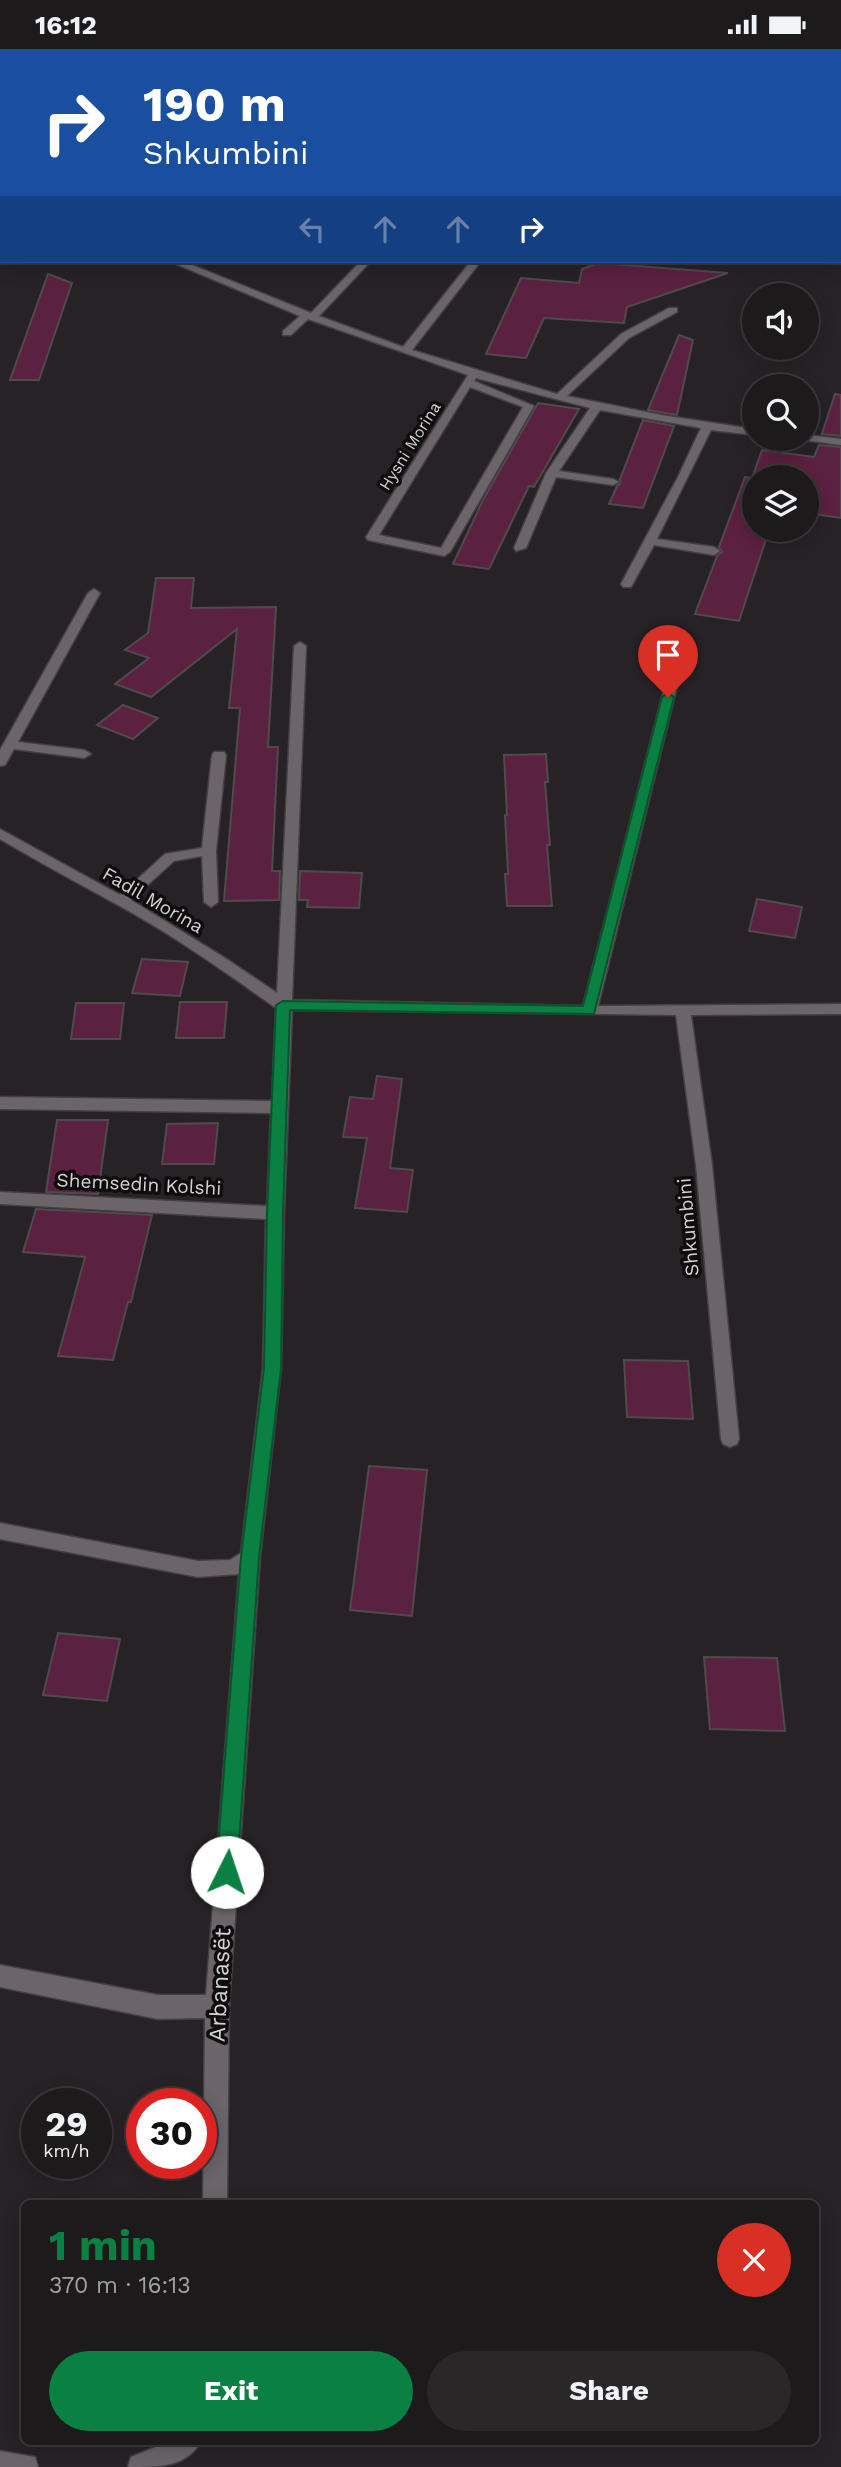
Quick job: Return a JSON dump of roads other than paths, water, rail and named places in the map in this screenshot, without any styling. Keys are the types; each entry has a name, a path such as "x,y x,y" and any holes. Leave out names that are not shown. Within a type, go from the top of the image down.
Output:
{"street":[{"path":"179,263 471,377 597,406 742,430"},
{"path":"287,333 309,316 364,263"},
{"path":"406,350 475,263"},
{"path":"560,397 625,336 673,310"},
{"name":"Hysni Morina","path":"471,377 528,406 444,552 372,537 471,377"},
{"path":"520,548 552,473 597,406"},
{"path":"627,584 684,477 707,426"},
{"path":"819,439 841,442"},
{"path":"552,473 613,482"},
{"path":"649,541 714,551"},
{"path":"0,762 46,674 93,593"},
{"name":"Arbanasët","path":"215,2200 217,2006 250,1557 272,1368 279,1107 300,646"},
{"path":"589,1011 675,670"},
{"path":"10,745 84,754"},
{"path":"211,902 209,851 219,755"},
{"name":"Fadil Morina","path":"0,833 94,888 122,901 220,961 283,1005"},
{"path":"122,901 170,857 209,851"},
{"path":"283,1005 589,1011 841,1009"},
{"name":"Shkumbini","path":"683,1011 704,1165 730,1439"},
{"path":"0,1103 279,1107"},
{"name":"Shemsedin Kolshi","path":"0,1198 275,1213"},
{"path":"0,1531 198,1569 233,1568 250,1557"},
{"path":"0,1976 158,2007 217,2006"},
{"path":"141,2467 178,2454 185,2445"},
{"path":"0,2465 25,2467"}]}
